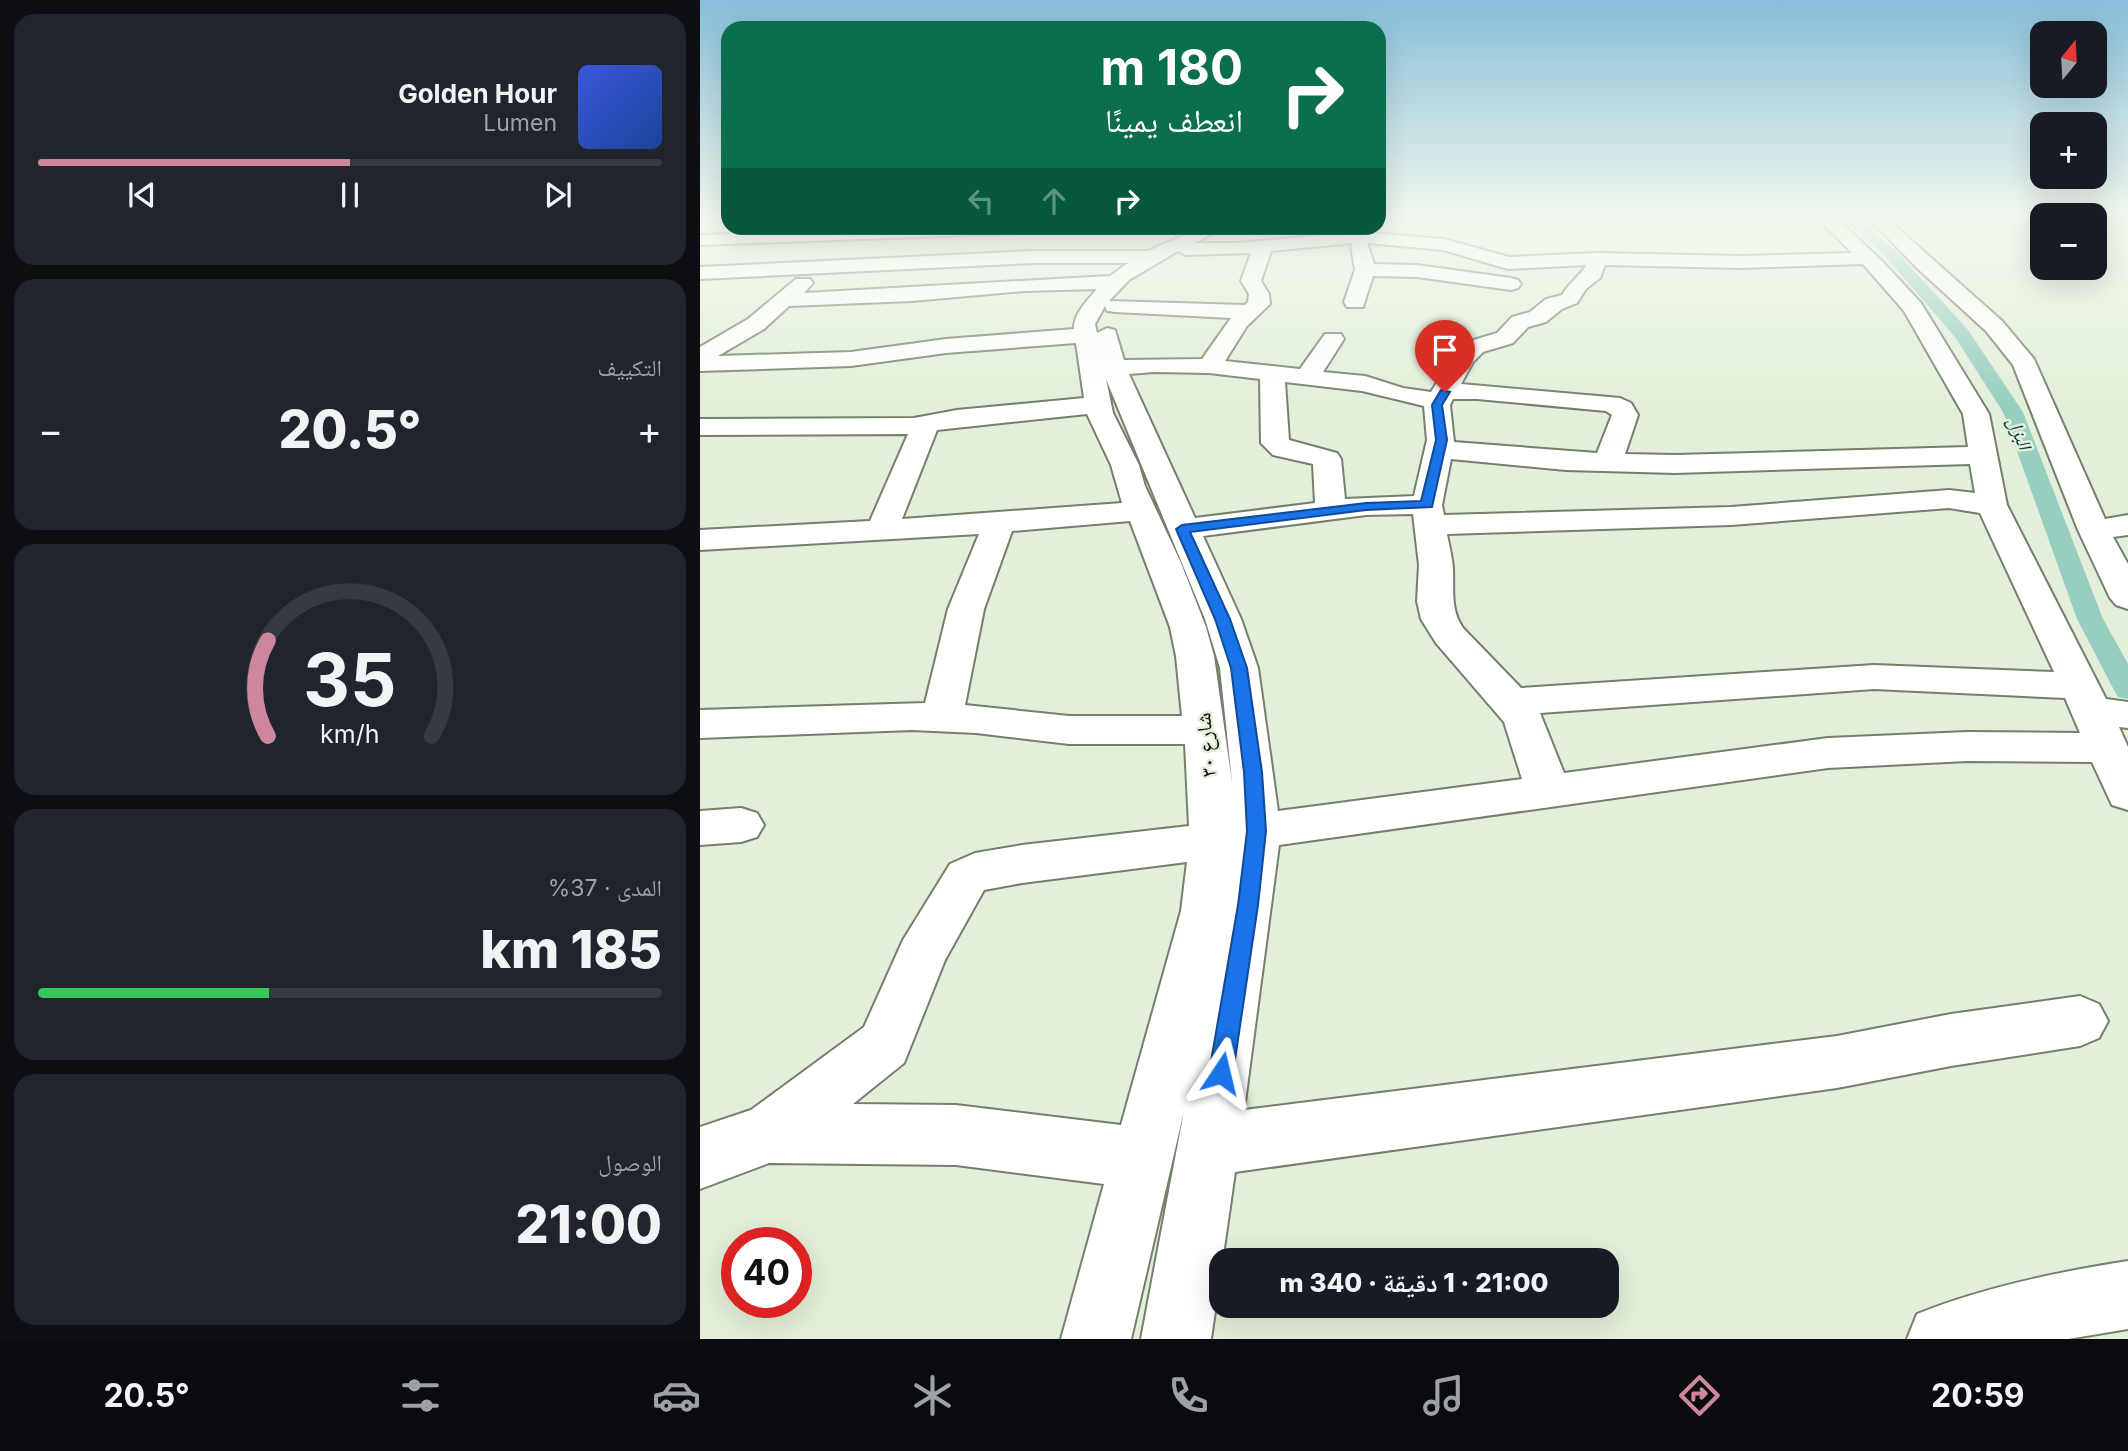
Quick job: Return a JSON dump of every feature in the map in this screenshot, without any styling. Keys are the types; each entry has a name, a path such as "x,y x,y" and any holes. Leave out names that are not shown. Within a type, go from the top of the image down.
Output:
{"street":[{"path":"700,356 755,324 807,278"},
{"path":"1097,370 1087,317 1135,278"},
{"path":"1209,366 1229,335 1259,304 1259,293 1251,278"},
{"path":"1355,302 1362,278"},
{"path":"1471,278 1511,284"},
{"path":"1549,793 1524,721 1511,702 1459,648 1439,620 1435,601 1434,549 1428,515 1430,480 1440,449 1442,397 1469,351 1505,338 1520,322 1538,317 1554,304 1570,299 1578,285 1587,278"},
{"path":"1886,278 1913,308 1976,414 1992,505 2102,715 2128,794"},
{"path":"1940,278 1994,326 2025,364 2094,530 2128,598"},
{"path":"782,300 912,295 1024,285 1250,312"},
{"path":"1307,377 1333,339"},
{"path":"700,364 851,359 946,346 1097,370 1172,364 1209,366 1373,385 1400,395 1442,397 1490,393 1611,404 1622,408 1625,415 1608,463"},
{"path":"700,427 926,424 957,418 1097,370"},
{"name":"شارع ٣٠","path":"1096,1339 1206,911 1235,836 1253,772 1239,668 1205,623 1141,511 1130,486 1097,370"},
{"name":"شارع ٣٠","path":"1097,370 1182,529 1205,623 1201,690 1205,730 1235,836 1248,905 1176,1339"},
{"path":"1272,373 1275,443 1283,449 1327,459 1331,512"},
{"path":"882,529 926,424"},
{"path":"1440,449 1608,463 1675,464 1982,455"},
{"path":"1182,529 1366,506 1428,515 1731,516 1949,499 1992,505"},
{"path":"700,541 999,523 1141,511"},
{"path":"942,717 966,609 999,523"},
{"path":"2094,530 2128,525"},
{"path":"1511,702 1866,678 1958,679 2102,715"},
{"path":"700,1158 769,1133 884,1045 921,956 955,895 975,872 1022,863 1828,753 1918,746 2029,745 2102,715"},
{"path":"700,724 889,716 942,717 1069,730 1205,730"},
{"path":"1208,1145 1837,1062 1951,1040 2080,1021"},
{"path":"769,1133 956,1135 1144,1159"},
{"path":"1941,1339 2067,1305 2128,1295"}],"waterway":[{"name":"البزل","path":"1913,278 1962,334 2013,412 2090,619 2128,690"}],"route":[{"path":"1221,1073 1248,905 1256,831 1253,772 1239,668 1223,619 1182,529 1366,506 1427,505 1430,480 1438,459 1441,440 1437,405 1445,392"}]}
